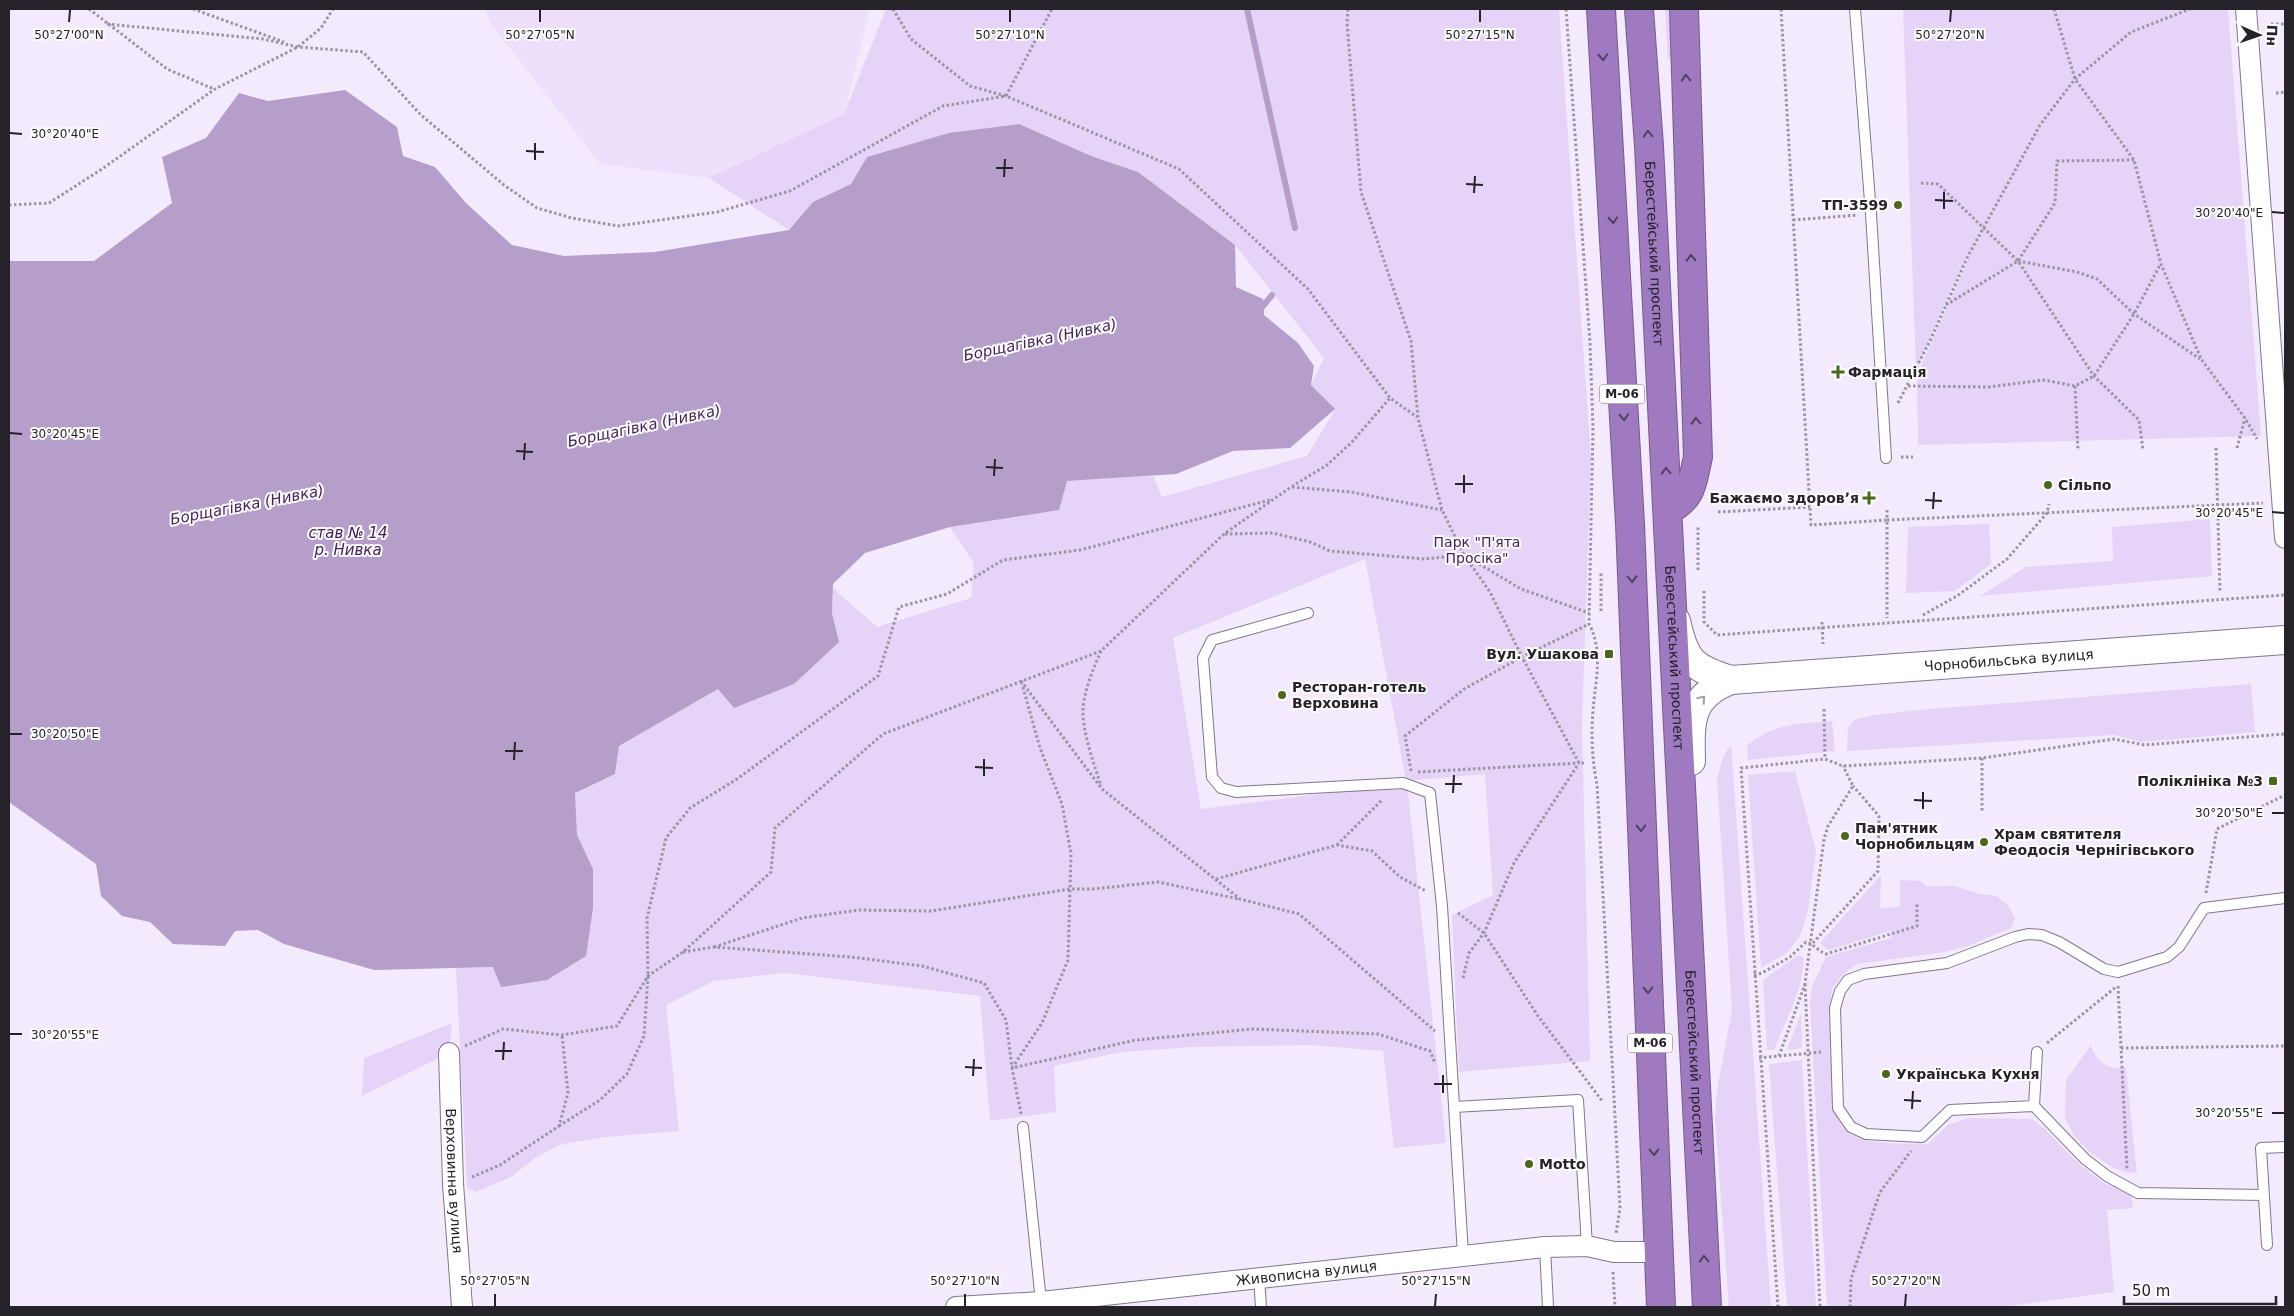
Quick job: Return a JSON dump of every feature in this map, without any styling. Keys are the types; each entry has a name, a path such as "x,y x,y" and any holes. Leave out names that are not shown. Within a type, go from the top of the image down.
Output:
{"highway":[{"name":"М-06","path":"1600,9 1630,524 1661,1307"},
{"name":"Берестейський проспект","path":"1639,9 1650,146 1707,1307"},
{"path":"1668,510 1681,504 1690,491 1698,457 1684,9"}],"main road":[{"name":"Чорнобильська вулиця","path":"1673,607 1681,641 1690,661 1705,672 1731,680"},
{"name":"Чорнобильська вулиця","path":"1694,1058 1701,1026 1690,729 1696,707 1702,697 1713,687 1731,680 2285,640"}],"street":[{"path":"2246,9 2285,538"},
{"name":"Верховинна вулиця","path":"449,1053 453,1184 462,1307"},
{"name":"Живописна вулиця","path":"956,1307 1041,1305 1259,1278 1545,1247 1587,1246 1614,1252 1658,1252"}],"lane":[{"path":"1855,9 1886,458"},
{"path":"1308,613 1212,640 1207,647 1203,658 1212,777 1221,788 1236,792 1400,783 1430,793 1442,906 1463,1256"},
{"path":"2034,1106 1950,1110 1922,1137 1866,1134 1851,1127 1838,1108 1835,1008 1840,991 1848,980 1864,974 1947,964 2014,937 2028,934 2042,935 2059,942 2104,969 2118,972 2167,957 2180,946 2204,908 2285,898"},
{"path":"2037,1052 2034,1106 2085,1159 2107,1176 2138,1194 2264,1195"},
{"path":"1454,1107 1578,1100 1587,1246"},
{"path":"1024,1127 1041,1305"},
{"path":"2267,1245 2261,1148 2285,1146"},
{"path":"1545,1247 1548,1307"},
{"path":"1259,1278 1262,1307"}],"path":[{"path":"89,9 167,69 215,89"},
{"path":"193,9 298,47"},
{"path":"9,206 49,203 102,169 215,89 298,47 321,28 333,9"},
{"path":"893,9 911,39 970,86 1006,96 1179,169 1308,289 1390,398 1418,418"},
{"path":"1006,96 1052,9"},
{"path":"1348,9 1362,192 1411,341 1418,418 1442,510 1464,555 1490,592 1522,657 1579,763"},
{"path":"1566,9 1590,343 1593,428 1589,624 1595,635 1598,652 1592,711 1592,760 1598,794 1620,1208"},
{"path":"1781,9 1811,525 2266,503"},
{"path":"2054,9 2075,79 2134,160 2161,264 2201,359 2245,418 2258,440"},
{"path":"1885,427 1908,386 1983,227 2032,138 2075,79 2132,32 2190,9"},
{"path":"107,24 263,39 298,47 363,52 421,115 504,185 537,208 572,218 618,226 717,212 790,191 943,106 1006,96"},
{"path":"2271,24 2285,24"},
{"path":"2276,93 2285,92"},
{"path":"1946,305 2018,261 2055,204 2057,161 2134,160"},
{"path":"1921,182 1938,184 2018,261 2094,376 2139,420 2143,450"},
{"path":"1794,220 1853,215"},
{"path":"2018,261 2077,272 2098,279 2134,314 2201,359"},
{"path":"1908,386 1988,387 2044,380 2076,386 2094,376 2134,314 2161,264"},
{"path":"2076,386 2078,451"},
{"path":"1102,789 1092,757 1083,711 1089,678 1101,651 1224,534 1274,498 1327,465 1352,442 1390,398"},
{"path":"2237,448 2245,418"},
{"path":"2216,448 2220,592"},
{"path":"1291,487 1351,492 1442,510"},
{"path":"453,1184 500,1165 600,1100 626,1074 644,1036 648,976 647,918 666,838 690,808 737,779 878,676 899,608 947,594 1003,560 1080,550 1274,498"},
{"path":"1922,615 1957,596 2008,559 2047,513 2049,504"},
{"path":"1718,512 1810,506"},
{"path":"1887,510 1887,618"},
{"path":"1698,527 1698,570"},
{"path":"1224,534 1273,533 1310,542 1330,551 1425,559 1464,555 1521,588 1589,613"},
{"path":"1601,610 1602,571"},
{"path":"1704,591 1704,622 1717,635 2285,595"},
{"path":"1822,622 1823,644"},
{"path":"1411,772 1405,736 1464,689 1522,657 1589,624"},
{"path":"449,1053 503,1029 562,1035 617,1026 648,976 683,952 771,872 775,828 883,734 1101,651"},
{"path":"1021,681 1102,789 1240,899"},
{"path":"1012,1068 1042,1023 1068,960 1071,854 1062,804 1040,748 1021,681"},
{"path":"1824,709 1826,759"},
{"path":"1778,1307 1740,768 1826,759 1844,766 1982,758 2114,739 2144,745 2284,734"},
{"path":"1982,758 1982,812"},
{"path":"1462,982 1469,953 1484,933 1514,863 1579,763"},
{"path":"1337,845 1411,772 1586,763"},
{"path":"1812,944 1878,871 1879,816 1853,786 1844,766"},
{"path":"1778,1056 1805,984 1812,944 1814,908 1824,839 1828,826 1853,786"},
{"path":"2204,908 2217,828 2285,795"},
{"path":"714,948 802,918 859,910 931,911 1070,889 1093,889 1158,882 1240,899 1299,914 1451,1044"},
{"path":"1754,975 1762,973 1790,957 1806,942 1826,954 1917,926 1917,904"},
{"path":"683,952 714,948 851,956 922,966 984,983 1006,1020 1012,1068 1024,1127"},
{"path":"2118,972 2127,1187"},
{"path":"1805,984 1820,1307"},
{"path":"2037,1052 2118,986"},
{"path":"1012,1068 1136,1040 1253,1029 1378,1034 1430,1051 1437,1067"},
{"path":"559,1126 568,1094 562,1035"},
{"path":"2121,1048 2285,1046"},
{"path":"1760,1058 1837,1051"},
{"path":"1850,1307 1851,1279 1880,1192 1922,1137"},
{"path":"1612,1268 1615,1307"}],"shaded area":[{"path":"484,9 870,9 844,114 709,178 600,164 491,24"}],"green space":[{"name":"Парк \"П'ята Просіка\"","path":"886,9 1559,9 1591,458 1582,725 1590,1061 1459,1072 1452,915 1493,895 1485,774 1406,781 1365,559 1173,638 1201,809 1407,783 1446,1143 1394,1148 1383,1051 1310,1045 1192,1047 1122,1052 1054,1066 1056,1112 990,1121 980,996 785,973 714,981 666,1005 679,1131 605,1137 562,1144 535,1158 511,1177 476,1192 467,1187 456,968 494,967 501,987 593,869 577,835 575,793 615,774 619,746 718,689 839,642 832,613 833,588 877,627 971,598 974,563 950,527 1058,510 1066,481 1153,476 1162,497 1307,456 1335,410 1311,385 1324,358 1235,245 1138,172 1091,156 867,157 851,184 813,202 789,230 709,178 844,114"},
{"path":"1665,9 1672,9 1674,59 1668,59"},
{"path":"1903,9 2228,9 2261,436 1918,445 1917,375 1971,253 2007,184 1954,284 1916,370"},
{"path":"2210,519 2212,576 1980,596 2026,567 2113,561 2112,527"},
{"path":"1989,524 1991,564 1955,591 1906,593 1908,527"},
{"path":"2251,684 2255,732 2142,742 2114,735 1847,751 1848,728 1854,720 1874,715"},
{"path":"1832,721 1835,751 1748,760 1747,746 1766,733 1786,726"},
{"path":"1731,744 1771,1307 1729,1307 1715,1119 1717,1090 1732,1010 1717,779 1723,757"},
{"path":"1795,771 1816,851 1808,910 1800,936 1787,953 1761,968 1748,775"},
{"path":"1881,875 1880,908 1900,907 1900,880 1921,881 1926,886 1954,886 1980,894 1996,896 2008,905 2015,918 2011,928 1968,946 1944,952 1857,964 1843,974 1833,987 1829,1007 1833,1107 1838,1120 1847,1132 1863,1140 1886,1143 1928,1144 1948,1125 1968,1118 2032,1119 2044,1128 2080,1165 2104,1183 2131,1193 2133,1208 2107,1210 2114,1292 2002,1307 1827,1307 1810,1004 1812,987 1826,957 1891,938 1891,931 1828,950 1820,943"},
{"path":"1798,955 1803,957 1803,967 1798,991 1774,1050 1767,1050 1763,980"},
{"path":"1801,1013 1802,1048 1787,1050"},
{"path":"452,1023 449,1053 362,1096 364,1058"},
{"path":"2091,1045 2096,1057 2104,1064 2114,1068 2126,1068 2137,1173 2125,1172 2110,1166 2091,1153 2074,1136 2065,1118 2066,1080"},
{"path":"1802,1060 1816,1307 1787,1307 1769,1064"}],"water":[{"name":"став № 14 р. Нивка","path":"345,90 397,127 403,156 435,167 466,203 512,245 564,256 655,252 789,230 813,202 851,184 867,157 949,133 1019,124 1091,156 1138,172 1235,245 1236,287 1263,299 1264,315 1298,343 1314,366 1311,385 1335,409 1290,448 1233,451 1176,474 1067,481 1059,510 950,527 865,553 833,584 832,613 839,642 794,684 734,708 718,689 619,746 615,774 575,793 577,835 593,869 593,908 586,956 547,980 501,987 493,967 374,970 284,944 258,930 235,931 225,946 173,944 150,922 122,916 101,896 96,864 9,802 9,261 94,261 172,203 162,157 206,138 239,93 268,101"}],"waterway":[{"name":"Борщагівка (Нивка)","path":"1247,9 1295,228"},
{"name":"Борщагівка (Нивка)","path":"1258,312 1272,295"}],"place":[{"name":"ТП-3599","path":"1898,205"},
{"name":"Фармація","path":"1838,372"},
{"name":"Сільпо","path":"2048,485"},
{"name":"Бажаємо здоровʼя","path":"1869,498"},
{"name":"Вул. Ушакова","path":"1609,654"},
{"name":"Ресторан-готель Верховина","path":"1282,695"},
{"name":"Поліклініка №3","path":"2273,781"},
{"name":"Пам'ятник Чорнобильцям","path":"1845,836"},
{"name":"Храм святителя Феодосія Чернігівського","path":"1984,842"},
{"name":"Українська Кухня","path":"1886,1074"},
{"name":"Motto","path":"1529,1164"}]}
